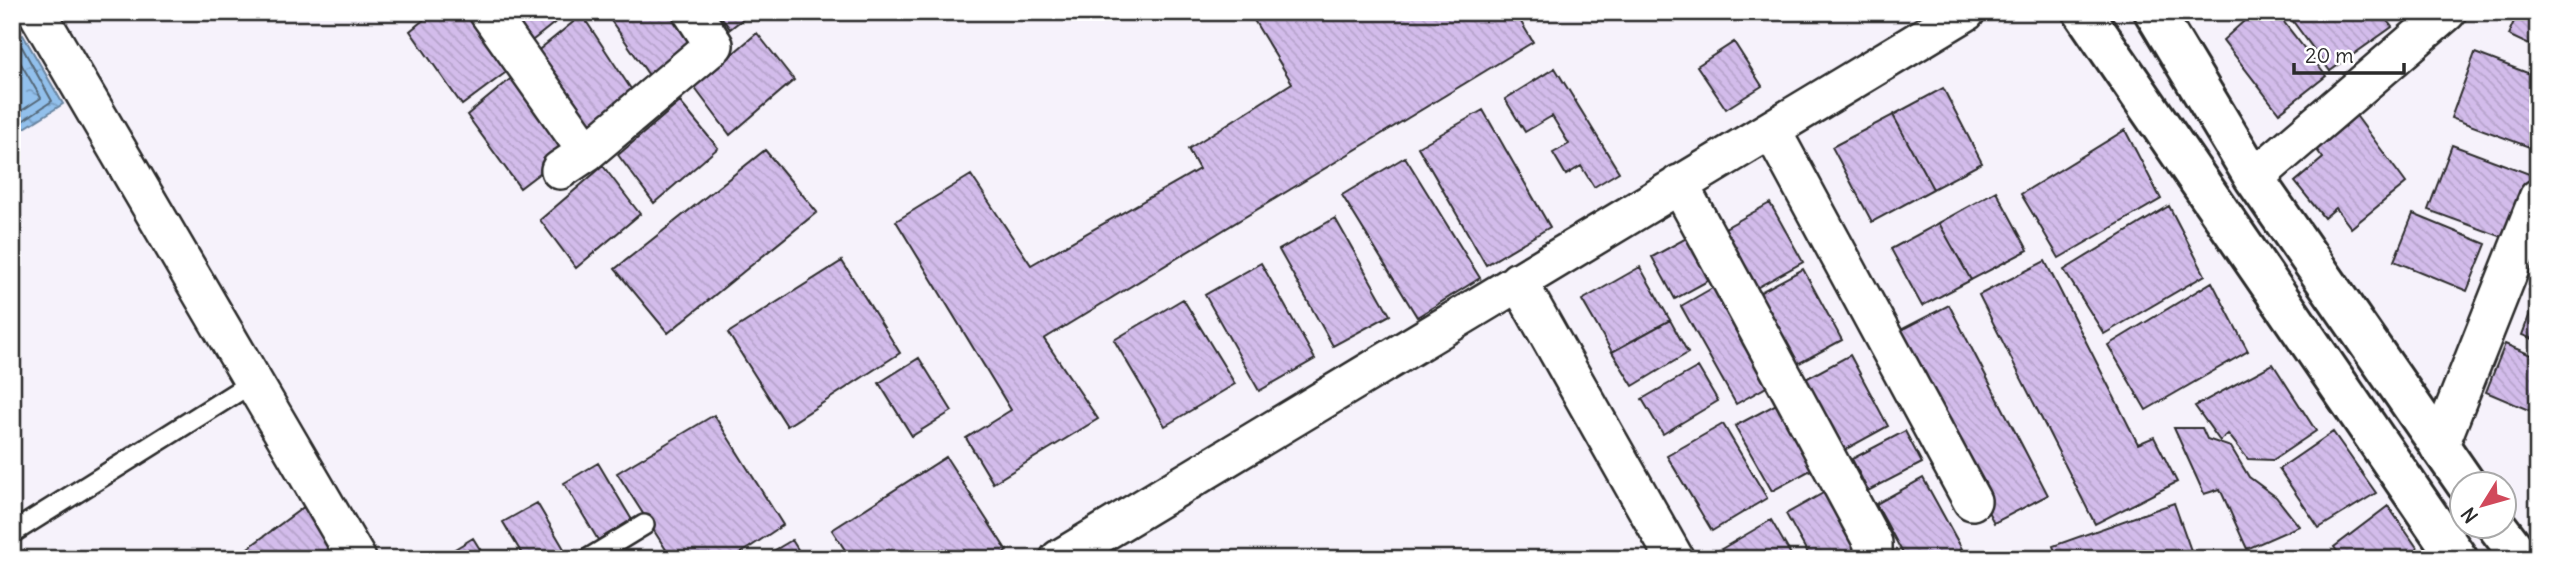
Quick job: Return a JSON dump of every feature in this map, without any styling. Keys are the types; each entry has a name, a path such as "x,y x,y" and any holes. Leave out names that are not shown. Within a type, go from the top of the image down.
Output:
{"street":[{"path":"37,12 357,559"},
{"path":"488,12 573,161 714,46 692,12"},
{"path":"1059,559 1966,12"},
{"path":"2083,12 2458,559"},
{"path":"2154,12 2254,178 2456,470"},
{"path":"2254,178 2446,12"},
{"path":"1772,131 1972,501"},
{"path":"1679,184 1873,542 1873,559"},
{"path":"2439,447 2538,198"},
{"path":"1518,281 1675,559"},
{"path":"2508,540 2522,559"}],"lane":[{"path":"12,533 253,382"},
{"path":"588,559 643,525"}],"water":[{"path":"23,35 63,104 12,136 12,41"}],"building":[{"path":"433,12 470,12 509,70 462,105 410,31"},
{"path":"507,12 568,12 528,44"},
{"path":"605,12 677,12 700,46 653,81"},
{"path":"718,12 752,12 730,29"},
{"path":"1249,12 1515,12 1533,42 1044,339 1098,419 993,483 966,438 1011,410 896,221 971,175 1031,265 1199,169 1188,149 1292,83"},
{"path":"2254,12 2276,12 2326,76 2279,113 2223,40"},
{"path":"2286,12 2380,12 2392,27 2330,71"},
{"path":"2518,12 2538,12 2538,49 2508,35"},
{"path":"582,15 633,92 587,127 535,53"},
{"path":"757,33 794,80 730,135 694,87"},
{"path":"1734,42 1762,86 1726,109 1697,66"},
{"path":"2475,53 2538,77 2538,131 2532,148 2451,118"},
{"path":"1555,68 1619,172 1594,187 1581,166 1566,175 1553,153 1569,144 1552,116 1525,132 1505,99"},
{"path":"514,76 566,153 520,188 467,115"},
{"path":"1943,88 1982,163 1933,189 1893,115"},
{"path":"680,102 718,148 654,203 618,155"},
{"path":"1483,110 1550,227 1486,265 1418,147"},
{"path":"2352,110 2406,183 2351,228 2336,208 2324,218 2295,182 2323,158 2313,145"},
{"path":"1893,115 1933,189 1872,222 1832,147"},
{"path":"2125,130 2161,199 2059,258 2021,194"},
{"path":"2452,145 2532,175 2508,239 2428,210"},
{"path":"765,150 817,212 668,333 615,269"},
{"path":"1405,157 1480,278 1417,317 1342,195"},
{"path":"603,166 640,214 576,268 540,220"},
{"path":"1996,191 2028,250 1971,280 1939,223"},
{"path":"1770,203 1803,262 1751,291 1718,232"},
{"path":"2169,206 2205,275 2104,334 2064,270"},
{"path":"2413,214 2486,244 2467,291 2394,261"},
{"path":"1335,218 1390,315 1333,346 1279,250"},
{"path":"1939,223 1971,280 1922,306 1891,249"},
{"path":"1690,236 1713,278 1675,299 1652,257"},
{"path":"842,261 900,353 787,426 728,333"},
{"path":"2045,261 2138,444 2154,437 2177,482 2095,524 1979,295"},
{"path":"1261,263 1315,359 1259,391 1205,295"},
{"path":"1640,267 1670,320 1612,352 1582,300"},
{"path":"1803,269 1842,340 1794,366 1755,295"},
{"path":"2212,282 2248,351 2146,410 2108,345"},
{"path":"1721,283 1777,381 1736,404 1681,306"},
{"path":"2538,292 2538,341 2522,335"},
{"path":"1183,299 1235,384 1165,426 1114,340"},
{"path":"1949,305 2048,495 1994,523 1895,333"},
{"path":"1670,320 1688,353 1633,386 1612,352"},
{"path":"2505,344 2538,358 2538,414 2486,392"},
{"path":"1850,355 1888,426 1841,452 1802,381"},
{"path":"919,358 952,411 912,436 879,383"},
{"path":"2273,364 2316,431 2273,460 2248,459 2228,434 2220,441 2195,406"},
{"path":"1698,367 1718,401 1663,434 1642,399"},
{"path":"1784,400 1820,465 1772,491 1735,426"},
{"path":"714,415 783,525 732,559 672,559 617,473"},
{"path":"1723,424 1767,498 1712,531 1667,456"},
{"path":"2174,428 2202,428 2207,439 2231,447 2249,477 2276,497 2299,526 2247,549 2220,489 2204,494"},
{"path":"1905,431 1922,463 1868,491 1852,459"},
{"path":"2333,432 2376,493 2319,528 2279,469"},
{"path":"946,457 1007,551 994,559 851,559 832,530"},
{"path":"598,463 632,520 598,540 564,483"},
{"path":"1923,478 1962,549 1945,559 1906,559 1876,504"},
{"path":"1834,487 1870,552 1857,559 1811,559 1786,514"},
{"path":"537,503 570,559 525,559 503,522"},
{"path":"2174,503 2194,559 2058,559 2053,546"},
{"path":"305,506 336,559 233,559"},
{"path":"2388,506 2425,559 2343,559 2334,547"},
{"path":"1771,520 1793,558 1723,559 1718,551"},
{"path":"473,538 486,559 440,559 440,558"},
{"path":"792,540 804,559 760,559"}]}
